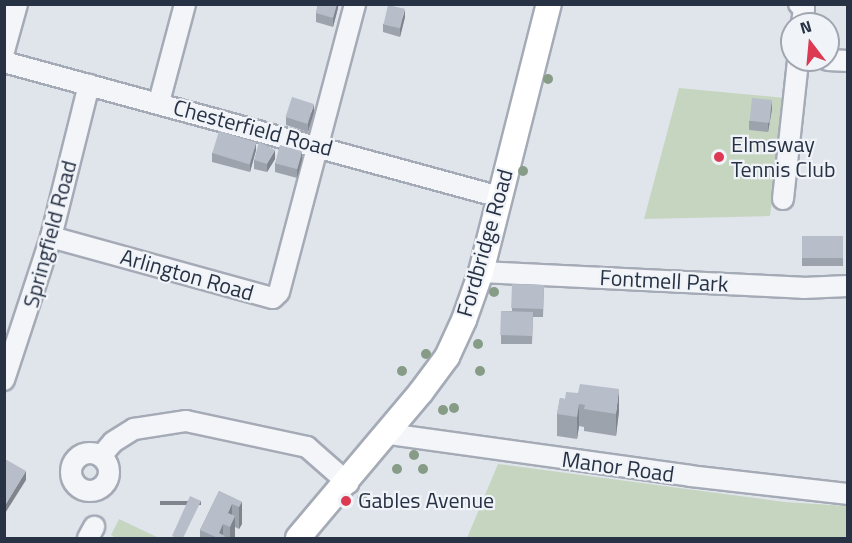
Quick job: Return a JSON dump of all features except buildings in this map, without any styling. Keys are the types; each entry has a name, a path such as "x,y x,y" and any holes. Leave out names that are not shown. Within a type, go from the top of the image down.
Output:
{"main road":[{"name":"Fordbridge Road","path":"298,538 389,434 447,357 481,272 549,4"}],"street":[{"path":"4,51 16,4"},
{"path":"159,102 184,4"},
{"path":"318,145 355,4"},
{"name":"Chesterfield Road","path":"4,62 318,145 500,197"},
{"path":"783,199 797,72"},
{"name":"Springfield Road","path":"4,380 51,237 89,86"},
{"name":"Arlington Road","path":"51,237 273,298 279,292 318,145"},
{"name":"Fontmell Park","path":"481,272 803,288 848,286"},
{"path":"101,456 113,441 134,429 186,421 301,445 348,483"},
{"name":"Manor Road","path":"389,434 690,476 848,494"}],"green space":[{"name":"Elmsway Tennis Club","path":"679,88 785,98 770,216 644,219"},
{"path":"498,464 784,502 847,506 847,538 467,538"},
{"path":"119,519 159,538 116,538 111,535"}],"place":[{"name":"Elmsway Tennis Club","path":"719,157"},
{"name":"Gables Avenue","path":"346,501"}]}
